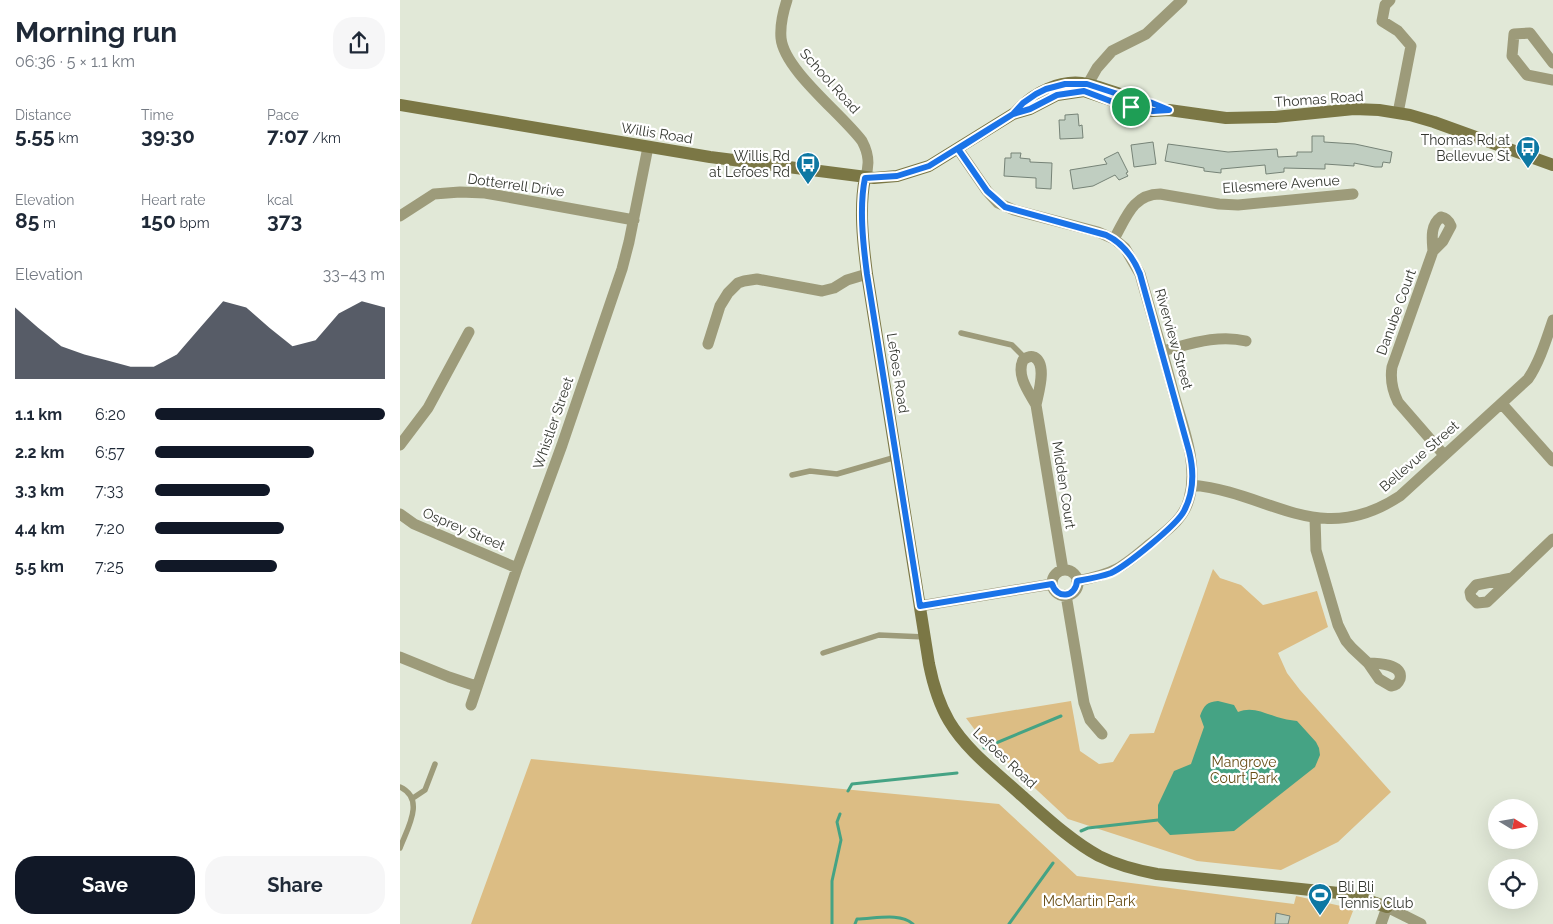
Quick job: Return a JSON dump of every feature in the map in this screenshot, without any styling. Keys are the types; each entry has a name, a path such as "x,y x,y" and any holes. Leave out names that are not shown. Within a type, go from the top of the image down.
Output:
{"main road":[{"name":"Willis Road","path":"400,105 648,147 865,178 897,176 929,166 1013,114 1023,103 1046,89 1065,84 1085,88"},
{"name":"Thomas Road","path":"1085,88 1152,103 1169,110 1242,118 1354,109 1379,110 1434,122 1553,164"},
{"name":"Lefoes Road","path":"865,178 864,231 867,274 929,664 937,697 956,732 966,745 991,769 1088,850 1112,862 1143,871 1323,890 1362,898 1387,907"}],"street":[{"name":"School Road","path":"787,0 782,23 781,38 783,48 794,67 862,141 867,152 869,166 865,178"},
{"path":"1085,88 1097,68 1112,51 1146,34 1182,0"},
{"path":"1390,0 1386,5 1382,21 1398,32 1411,46 1398,114"},
{"path":"1553,63 1530,33 1514,34 1512,56 1527,75 1553,80"},
{"name":"Whistler Street","path":"471,705 622,269 634,220 648,147"},
{"name":"Riverview Street","path":"958,149 987,191 1005,207 1098,232 1114,239 1125,248 1140,274 1162,351 1190,456 1192,485 1189,500 1184,512 1177,521 1137,555 1111,572 1077,581"},
{"name":"Dotterrell Drive","path":"400,216 434,194 460,192 485,193 634,220"},
{"name":"Ellesmere Avenue","path":"1114,239 1136,202 1151,194 1219,204 1353,194"},
{"name":"Danube Court","path":"1433,251 1392,366 1390,379 1398,402 1444,455"},
{"path":"708,344 720,306 733,287 744,280 763,280 822,291 834,288 856,276 867,274"},
{"name":"Bellevue Street","path":"1192,485 1222,490 1272,507 1315,518 1339,519 1351,517 1388,504 1400,496 1528,378 1534,369 1553,320"},
{"path":"400,445 428,408 469,332"},
{"path":"1162,351 1202,341 1235,338 1246,341"},
{"name":"Midden Court","path":"1036,405 1041,384 1040,368 1036,358 1032,356 1025,358 1021,363 1021,368 1024,383 1036,405 1063,570"},
{"path":"1502,404 1553,461"},
{"name":"Osprey Street","path":"400,514 414,524 517,568"},
{"path":"1315,518 1316,550 1338,625 1346,641 1368,663"},
{"path":"1512,578 1553,540"},
{"path":"1063,570 1071,571 1077,581 1073,592 1066,595 1055,592 1052,584 1053,576 1063,570"},
{"path":"920,606 1052,584"},
{"path":"1066,595 1084,703 1090,720 1102,734"},
{"path":"400,657 449,678 476,686"},
{"path":"1381,924 1387,907"},
{"name":"Lefoes Road","path":"1387,907 1422,924"}],"lane":[{"name":"Midden Court","path":"961,333 1012,345 1025,358"},
{"path":"792,475 810,471 837,474 896,457"},
{"path":"823,652 879,635 925,637"},
{"path":"413,798 425,790 435,764"},
{"path":"400,787 413,798"},
{"path":"400,848 412,814 413,798"}],"green space":[{"name":"Mangrove Court Park","path":"1213,569 1220,578 1241,585 1263,605 1317,591 1328,627 1278,653 1287,673 1300,690 1391,792 1338,842 1281,870 1197,861 1068,819 981,738 966,718 1071,701 1080,751 1099,764 1113,762 1130,734 1154,733"},
{"name":"McMartin Park","path":"531,759 999,804 1077,876 1294,904 1296,896 1350,908 1353,911 1348,924 471,924"}],"shaded area":[{"path":"1218,701 1234,705 1238,712 1253,710 1297,721 1316,742 1320,755 1315,767 1234,831 1170,835 1158,822 1158,805 1174,771 1191,764 1204,727 1200,716 1203,709 1209,703"}],"building":[{"path":"1078,114 1079,126 1082,125 1083,138 1060,139 1059,120 1065,120 1065,115"},
{"path":"1312,136 1324,136 1324,142 1355,144 1392,152 1390,163 1383,162 1382,167 1354,163 1354,166 1325,164 1325,169 1284,168 1284,172 1266,174 1265,165 1221,169 1221,173 1204,171 1204,168 1165,161 1168,144 1228,152 1277,149 1278,157 1297,156 1297,152 1312,152"},
{"path":"1153,142 1156,164 1134,167 1131,145"},
{"path":"1118,152 1128,172 1126,173 1128,176 1119,180 1115,175 1093,186 1073,189 1070,170 1107,164 1104,159"},
{"path":"1011,153 1021,153 1020,158 1030,159 1030,162 1052,163 1051,189 1036,188 1036,178 1004,176 1005,158 1011,158"},
{"path":"1276,913 1290,916 1288,924 1275,924"}],"waterway":[{"path":"984,748 1061,716"},
{"path":"848,791 852,784 957,773"},
{"path":"832,924 832,881 841,840 837,822 840,814"},
{"path":"1081,831 1088,828 1158,820"},
{"path":"1009,924 1053,863"},
{"path":"855,924 857,919 886,917 901,918 913,924"}],"place":[{"name":"Thomas Rd at Bellevue St","path":"1528,169"},
{"name":"Willis Rd at Lefoes Rd","path":"808,185"},
{"name":"Bli Bli Tennis Club","path":"1320,916"}],"route":[{"path":"1131,107 1084,91 1057,95 1030,109 1013,114 929,166 897,176 865,178 865,260 920,606 1052,584 1055,592 1062,595 1070,594 1076,588 1077,581 1103,576 1127,563 1177,521 1184,512 1192,485 1192,462 1140,274 1131,256 1125,248 1106,235 1014,210 998,203 987,191 958,149 1013,114 1023,103 1036,94 1065,84 1087,84 1115,94 1152,103 1169,110 1153,111 1131,107"}]}
